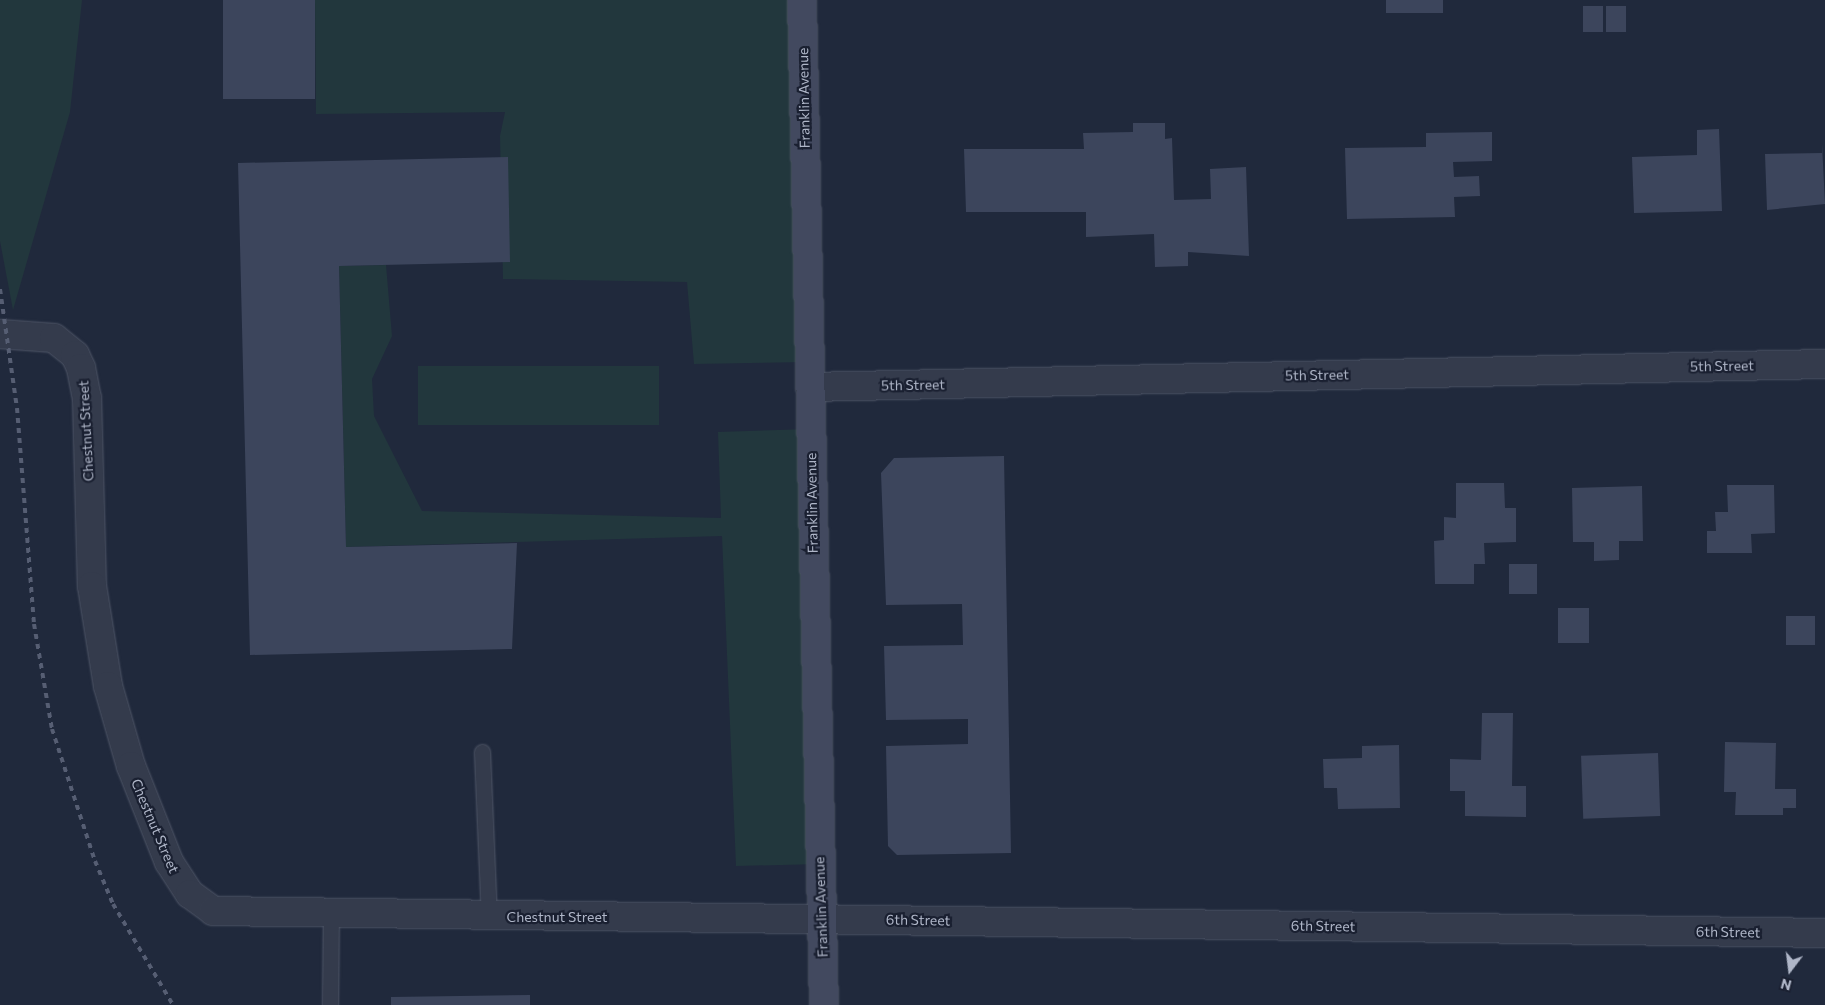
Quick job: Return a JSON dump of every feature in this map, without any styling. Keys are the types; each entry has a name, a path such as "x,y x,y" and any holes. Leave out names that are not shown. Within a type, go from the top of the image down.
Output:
{"main road":[{"name":"Franklin Avenue","path":"802,0 824,1005"}],"street":[{"name":"Chestnut Street","path":"0,334 54,338 75,355 86,380 92,586 100,644 129,762 175,875 199,902 219,912 331,916 821,919"},
{"name":"5th Street","path":"810,387 1825,364"},
{"name":"6th Street","path":"821,919 1825,933"}],"lane":[{"path":"482,752 489,916"},
{"path":"330,1005 331,916"}],"green space":[{"path":"0,0 82,0 70,112 13,310 0,241"},
{"path":"315,0 802,0 809,362 694,364 687,282 503,279 500,136 505,112 316,114"},
{"path":"386,265 392,336 372,379 374,416 422,511 721,518 718,432 811,429 820,864 736,866 722,536 346,547 339,266"},
{"path":"418,366 659,366 659,425 418,425"}],"building":[{"path":"223,0 315,0 315,99 223,99"},
{"path":"1386,0 1443,0 1443,13 1386,13"},
{"path":"1583,6 1603,6 1603,32 1583,32"},
{"path":"1606,6 1626,6 1626,32 1606,32"},
{"path":"1133,123 1165,123 1165,139 1172,138 1174,200 1211,199 1210,169 1246,167 1249,256 1188,252 1188,266 1155,267 1154,234 1086,237 1086,212 966,212 964,149 1084,149 1083,133 1133,132"},
{"path":"1719,129 1722,211 1634,213 1632,157 1697,155 1697,130"},
{"path":"1492,132 1492,161 1453,162 1454,177 1479,176 1480,196 1454,197 1455,217 1347,219 1345,148 1426,147 1426,133"},
{"path":"1822,144 1825,204 1767,210 1765,154 1822,153"},
{"path":"508,157 510,262 339,266 346,547 517,543 512,649 250,655 238,163"},
{"path":"1004,456 1011,853 897,855 888,846 886,746 968,744 968,719 886,720 884,646 963,645 962,604 886,605 881,473 894,458"},
{"path":"1456,483 1504,483 1505,508 1516,508 1516,542 1484,543 1485,564 1474,564 1474,584 1435,584 1434,541 1444,540 1444,517 1456,518"},
{"path":"1727,485 1774,485 1775,533 1751,534 1752,553 1707,553 1707,531 1716,531 1715,512 1728,512"},
{"path":"1642,486 1643,541 1619,541 1619,560 1594,561 1594,542 1573,542 1572,488"},
{"path":"1509,564 1537,564 1537,594 1509,594"},
{"path":"1558,608 1589,608 1589,643 1558,643"},
{"path":"1786,616 1815,616 1815,645 1786,645"},
{"path":"1482,713 1513,713 1512,786 1526,786 1526,817 1465,816 1465,791 1450,791 1450,759 1481,760"},
{"path":"1725,742 1776,743 1775,789 1796,789 1796,808 1783,808 1783,815 1735,815 1736,792 1724,792"},
{"path":"1399,745 1400,808 1338,809 1337,788 1324,788 1323,759 1362,758 1362,746"},
{"path":"1658,753 1660,816 1583,819 1581,756"},
{"path":"530,995 530,1005 391,1005 391,997"}],"railway":[{"path":"0,289 17,408 34,624 52,729 95,861 113,904 173,1005"}]}
